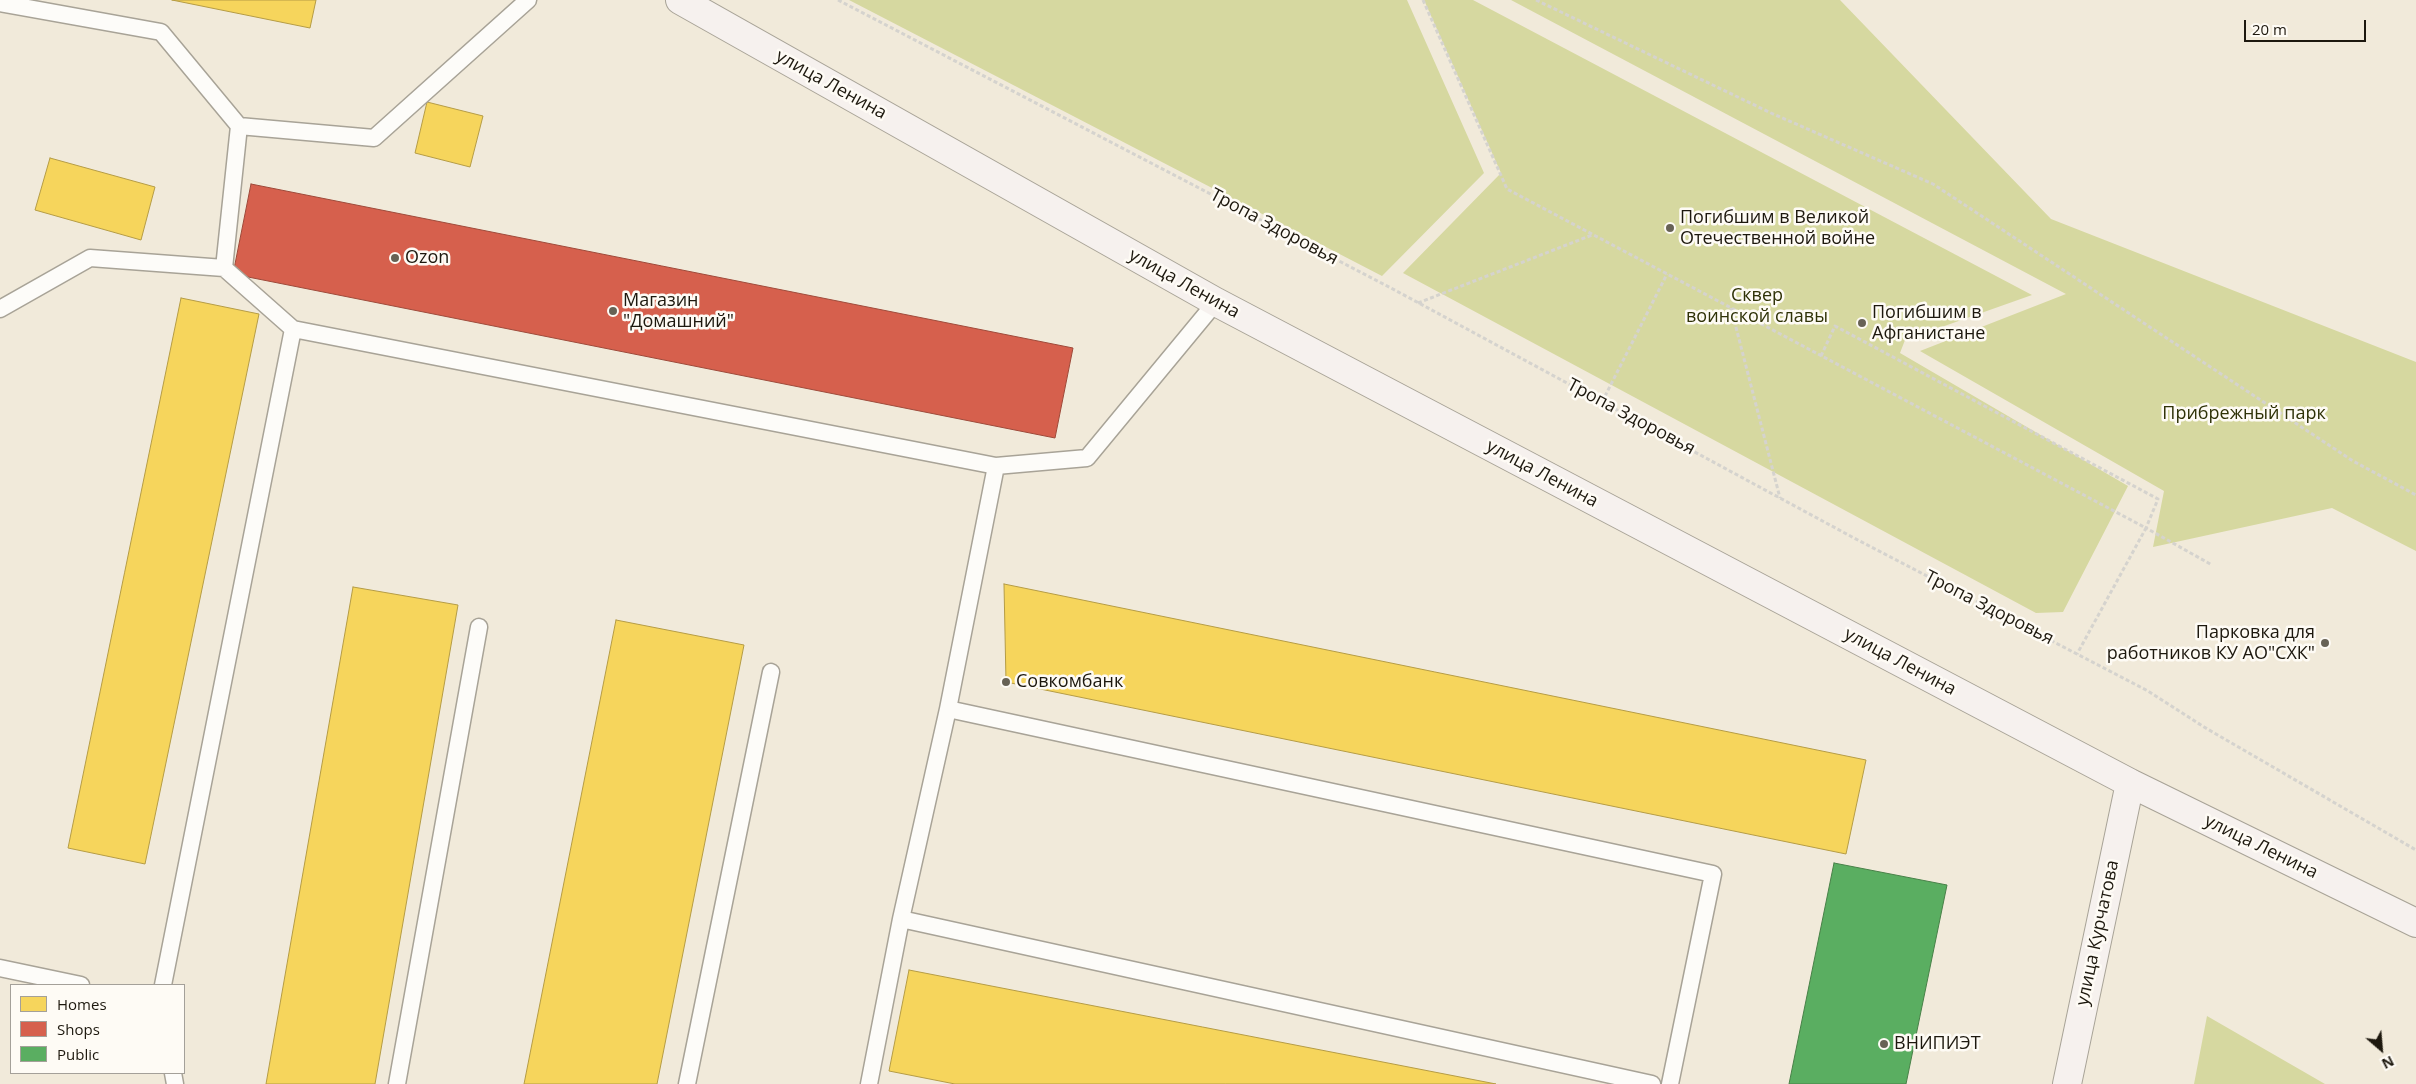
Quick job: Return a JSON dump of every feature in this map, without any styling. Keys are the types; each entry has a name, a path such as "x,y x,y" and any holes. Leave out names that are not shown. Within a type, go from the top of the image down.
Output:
{"street":[{"name":"улица Ленина","path":"680,0 1216,302 2130,782 2416,923"},
{"name":"улица Курчатова","path":"2067,1084 2130,782"}],"lane":[{"path":"0,3 161,32 239,126 374,138 528,0"},
{"path":"224,268 239,126"},
{"path":"0,309 90,258 224,268 293,330 996,466 1087,458 1216,302"},
{"path":"163,984 293,330"},
{"path":"869,1084 900,920 948,709 996,466"},
{"path":"396,1084 479,627"},
{"path":"687,1084 771,672"},
{"path":"948,709 1713,874 1670,1084"},
{"path":"900,920 1652,1084"},
{"path":"0,968 76,984"}],"path":[{"name":"Тропа Здоровья","path":"838,0 1418,303 1780,498 2148,691 2204,727 2416,850"},
{"path":"1423,0 1507,189 2146,528 2212,565"},
{"path":"1536,0 1771,114 1933,184 2353,461 2416,495"},
{"path":"1418,303 1592,235"},
{"path":"1602,402 1667,274"},
{"path":"1731,308 1780,498"},
{"path":"1821,356 1835,326 2158,499 2146,528 2077,654"}],"green space":[{"path":"849,0 1407,0 1484,173 1382,276"},
{"name":"Сквер воинской славы","path":"1424,0 1473,0 2032,295 1905,340 1900,353 2128,486 2063,612 2036,613 1403,273 1501,173"},
{"name":"Прибрежный парк","path":"1511,0 1840,0 2051,219 2416,362 2416,551 2332,508 2153,547 2164,491 1920,351 2066,294"},
{"path":"2207,1016 2325,1084 2194,1084"}],"building: Homes":[{"path":"172,0 316,0 310,28"},
{"path":"427,102 483,116 470,167 415,153"},
{"path":"50,158 155,187 141,240 35,210"},
{"path":"181,298 259,314 145,864 68,848"},
{"path":"1004,584 1866,760 1846,854 1006,682"},
{"path":"353,587 458,605 375,1084 266,1084"},
{"path":"616,620 744,645 657,1084 524,1084"},
{"path":"909,970 1496,1084 955,1084 889,1071"}],"building: Shops":[{"path":"251,184 1073,348 1055,438 233,274"}],"building: Public":[{"path":"1834,863 1947,885 1906,1084 1789,1084"}],"place":[{"name":"Погибшим в Великой Отечественной войне","path":"1670,228"},
{"name":"Ozon","path":"395,258"},
{"name":"Магазин \"Домашний\"","path":"613,311"},
{"name":"Погибшим в Афганистане","path":"1862,323"},
{"name":"Парковка для работников КУ АО\"СХК\"","path":"2325,643"},
{"name":"Совкомбанк","path":"1006,682"},
{"name":"ВНИПИЭТ","path":"1884,1044"}]}
